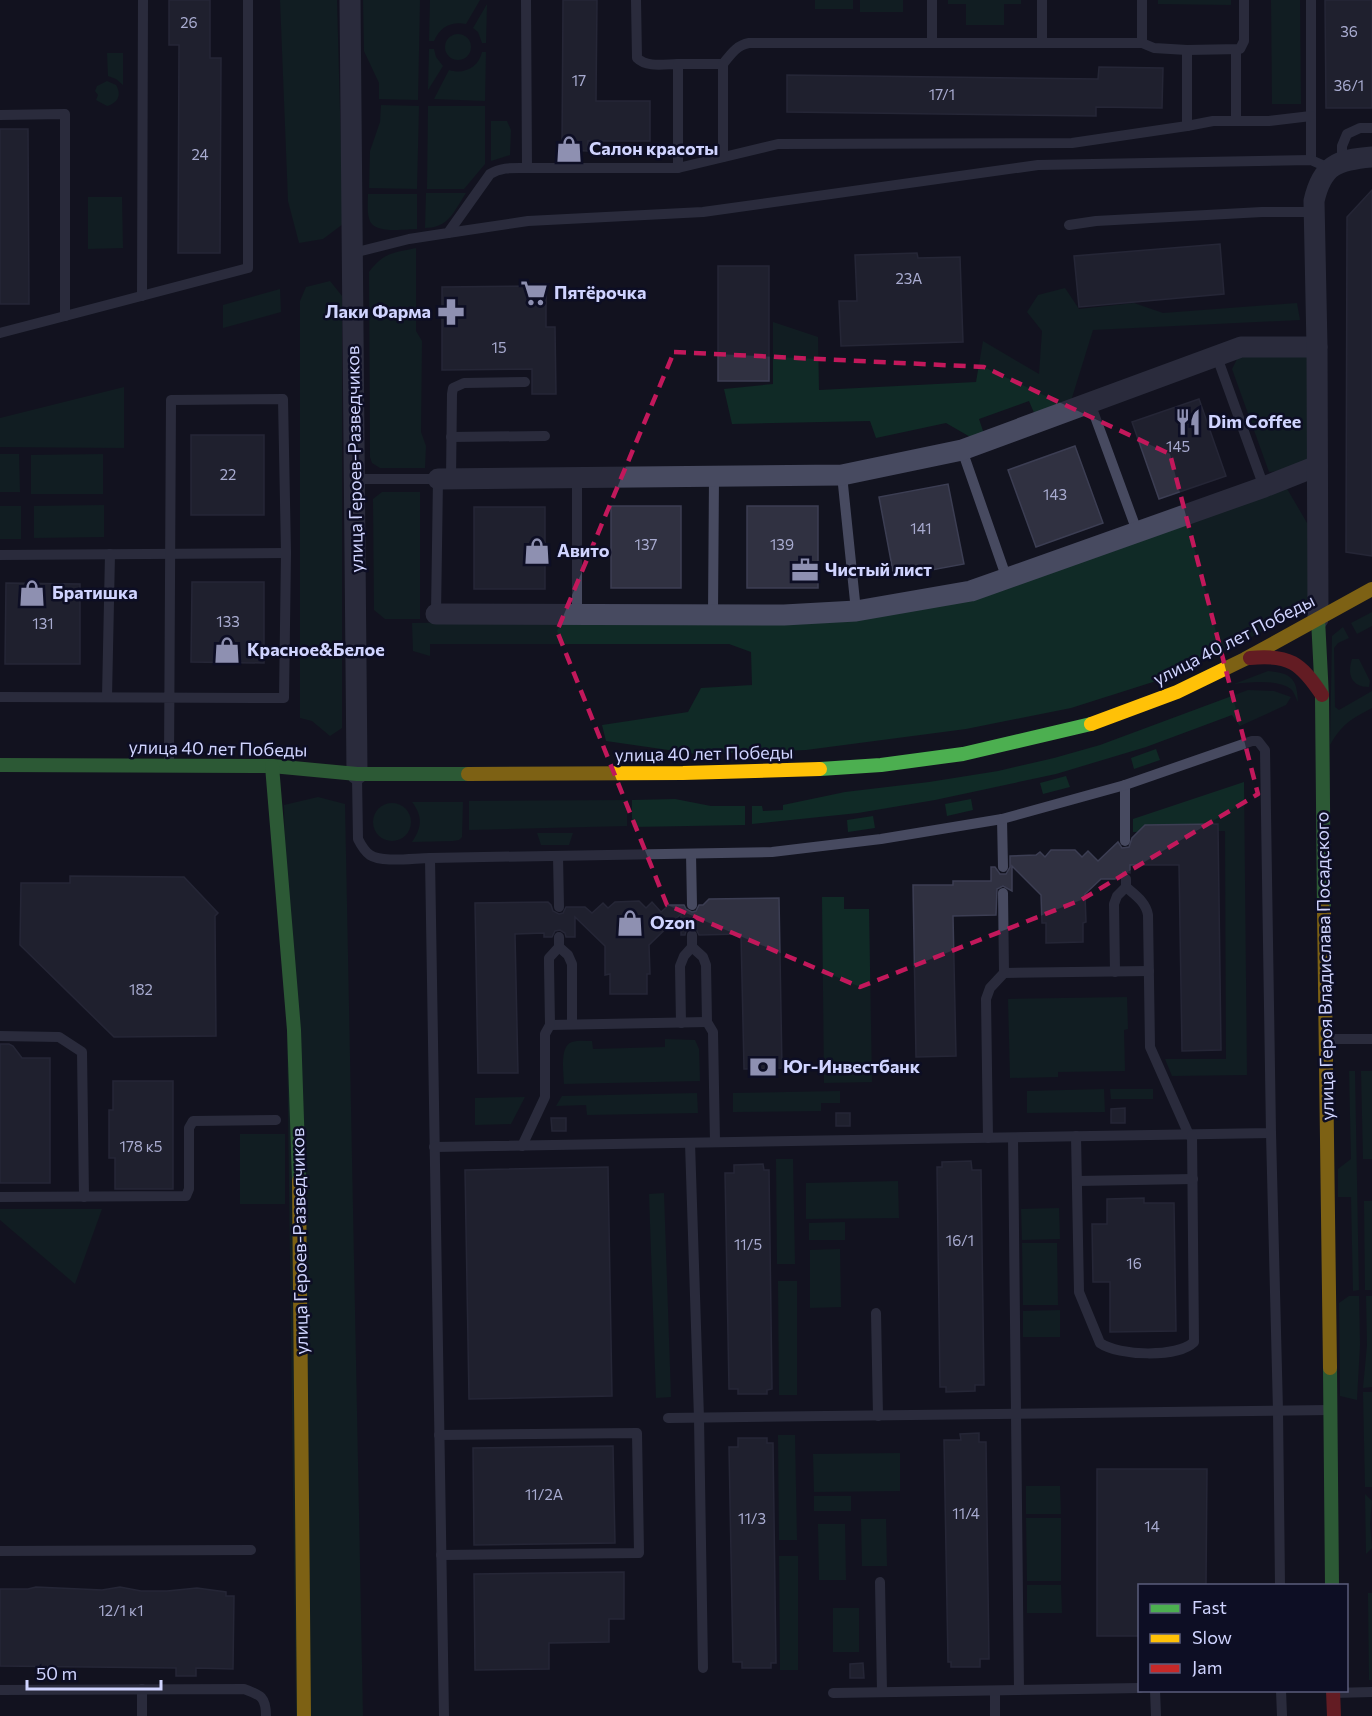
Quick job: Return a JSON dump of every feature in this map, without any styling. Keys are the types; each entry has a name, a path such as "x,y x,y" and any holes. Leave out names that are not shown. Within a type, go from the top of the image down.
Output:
{"street":[{"name":"улица Героев-Разведчиков","path":"350,0 357,774"},
{"path":"1328,163 1372,157"},
{"name":"улица Героя Владислава Посадского","path":"1328,163 1317,186 1313,212 1317,347 1318,619 1322,695 1332,1584"},
{"path":"444,479 842,475 963,450 1241,347 1317,347"},
{"path":"436,615 784,615 856,611 971,591 1317,466"},
{"name":"улица 40 лет Победы","path":"0,765 272,766 357,774 683,774 798,771 881,765 963,754 1079,728 1178,692 1245,659 1372,589"},
{"path":"1245,659 1270,655 1288,659 1301,666 1322,695"},
{"name":"улица Героев-Разведчиков","path":"272,766 294,1030 299,1131 304,1716"},
{"path":"1333,1692 1334,1716"}],"lane":[{"path":"142,296 143,0"},
{"path":"0,333 248,268 248,0"},
{"path":"526,0 526,168"},
{"path":"636,0 637,58 642,62 649,64 723,64"},
{"path":"932,0 932,43"},
{"path":"1042,0 1042,43"},
{"path":"1142,0 1142,43"},
{"path":"723,157 723,64 741,45 749,43 1142,43 1154,48 1236,50 1243,46 1244,41 1244,0"},
{"path":"1311,0 1311,116 1328,163"},
{"path":"1187,50 1187,126"},
{"path":"1236,50 1236,122"},
{"path":"678,64 678,168"},
{"path":"0,115 65,114 65,316"},
{"path":"448,233 490,174 505,168 678,168 778,144 1072,143 1213,122 1269,122 1311,116"},
{"path":"1328,163 1342,146 1347,134 1360,128 1372,128"},
{"path":"353,253 410,239 528,221 703,212 1038,165 1328,163"},
{"path":"1069,225 1095,220 1262,212 1313,212"},
{"path":"1217,357 1264,487"},
{"path":"436,615 444,479 451,437 453,388 458,384 525,382"},
{"path":"0,697 168,698 284,698 286,553 283,399 171,400 168,698 169,766"},
{"path":"1090,403 1137,531"},
{"path":"451,437 545,436"},
{"path":"963,450 1007,579"},
{"path":"842,475 856,611"},
{"path":"713,614 714,477"},
{"path":"577,614 578,478"},
{"path":"356,479 444,479"},
{"path":"0,555 286,553"},
{"path":"107,697 110,554"},
{"path":"357,774 358,839 370,856 384,859 772,852 881,839 1002,819 1125,785 1252,741 1258,741 1265,750 1280,1584"},
{"path":"1125,785 1125,841"},
{"path":"1002,819 1002,867"},
{"path":"691,854 692,905"},
{"path":"558,856 559,907"},
{"path":"430,858 444,1716"},
{"path":"1076,1136 1078,1280 1083,1303 1100,1343 1107,1348 1143,1354 1189,1347 1194,1342 1193,1179 1190,1135 1150,1047 1147,908 1126,883 1114,904 1115,972"},
{"path":"988,1138 986,999 990,988 1004,973 1003,893"},
{"path":"681,1023 680,966 684,956 692,947 692,935"},
{"path":"522,1146 545,1097 544,1034 550,1025 549,964 559,942 572,964 572,1024"},
{"path":"692,947 705,961 707,1022 713,1032 715,1142"},
{"path":"1004,973 1149,971"},
{"path":"550,1025 707,1022"},
{"path":"0,1036 59,1037 82,1052 84,1197"},
{"path":"1325,1040 1372,1039"},
{"path":"0,1197 186,1196 189,1189 189,1128 193,1121 276,1120"},
{"path":"434,1147 1271,1133"},
{"path":"1013,1138 1019,1690"},
{"path":"690,1143 699,1418 702,1668"},
{"path":"1077,1181 1193,1179"},
{"path":"876,1313 878,1416"},
{"path":"668,1418 1330,1410"},
{"path":"439,1435 637,1432 639,1552 441,1555"},
{"path":"0,1551 251,1551"},
{"path":"880,1582 882,1692"},
{"path":"833,1693 1138,1688"},
{"path":"142,1689 142,1716"},
{"path":"0,1690 244,1689 260,1694 266,1704 266,1716"},
{"path":"994,1691 995,1716"},
{"path":"1155,1692 1156,1716"},
{"path":"1281,1692 1282,1716"},
{"path":"1333,1692 1372,1692"}],"highlighted area":[{"path":"674,352 984,367 1170,454 1258,794 1081,900 860,987 667,905 557,631"}],"green space":[{"path":"280,0 337,0 343,224 323,239 299,243 288,201"},
{"path":"363,0 420,0 418,100 379,99 379,83 364,51"},
{"path":"430,0 480,0 466,24 456,23 447,26 439,32 434,41 429,41"},
{"path":"815,0 853,0 853,9 815,9"},
{"path":"860,0 903,0 903,12 860,12"},
{"path":"948,0 1021,0 1021,4 1004,4 1004,25 966,25 966,4 948,4"},
{"path":"1158,0 1231,0 1231,5 1158,4"},
{"path":"1271,0 1300,0 1301,104 1272,104"},
{"path":"487,4 486,43 482,43 478,32 473,28"},
{"path":"458,34 467,38 471,47 467,56 458,60 449,56 445,47 449,38"},
{"path":"429,49 434,49 436,57 443,66 428,90"},
{"path":"482,52 486,52 485,101 434,99 449,70 460,71 474,66"},
{"path":"107,53 123,53 123,85 108,76"},
{"path":"107,81 116,85 119,95 114,103 107,106 96,100 98,95 95,91 97,86"},
{"path":"381,105 419,106 417,189 369,188 370,151 380,122"},
{"path":"428,106 485,106 485,164 464,189 427,189"},
{"path":"491,121 507,121 511,130 510,155 491,161"},
{"path":"426,193 466,193 445,222 425,228"},
{"path":"368,194 417,194 417,229 389,230 376,227 369,218"},
{"path":"88,197 122,197 123,248 88,249"},
{"path":"416,248 416,331 422,341 421,432 426,446 425,468 380,468 372,463 370,457 369,272 384,257"},
{"path":"330,281 342,296 342,728 330,736 312,721 300,718 300,301 306,287"},
{"path":"1065,288 1079,309 1134,303 1163,313 1297,303 1300,320 1093,330 1071,401 1035,415 1029,401 979,419 984,434 972,438 946,423 876,438 870,421 732,424 724,389 773,384 773,322 818,337 819,390 976,382 983,341 1039,374 1042,331 1027,312 1038,295"},
{"path":"280,289 281,312 223,328 223,305"},
{"path":"1238,357 1309,357 1311,459 1269,472 1232,369"},
{"path":"124,387 124,448 0,447 0,418"},
{"path":"0,454 19,454 20,492 0,492"},
{"path":"103,454 103,494 31,494 31,455"},
{"path":"1286,487 1310,528 1311,592 1303,606 1275,625 1226,650 1153,682 1071,708 966,729 806,750 696,754 606,741 602,725 688,712 701,688 752,685 751,652 729,644 430,644 430,656 413,651 412,623 864,617"},
{"path":"382,492 420,492 420,619 385,619 374,610 373,499"},
{"path":"104,505 104,537 34,538 34,506"},
{"path":"0,506 21,506 21,539 0,539"},
{"path":"1372,612 1372,626 1357,634 1351,623"},
{"path":"1343,627 1349,638 1338,643 1334,648 1335,707 1339,710 1372,691 1372,708 1348,723 1330,745 1332,636"},
{"path":"1352,659 1359,659 1370,681 1369,687 1358,685 1352,679 1350,670"},
{"path":"1268,671 1283,673 1292,679 1298,702 1291,689 1279,684 1263,682 1234,684"},
{"path":"1248,690 1274,691 1291,697 1286,705 1240,726 1232,715 1146,747 1056,774 935,800 858,813 752,824 752,806 762,806 763,811 783,810 783,805 845,792 998,771 1054,758 1100,745"},
{"path":"1156,749 1160,760 1134,769 1131,758"},
{"path":"1066,776 1070,787 1043,794 1040,783"},
{"path":"1244,782 1247,1075 1172,1076 1165,1059 1226,1059 1225,831 1133,832 1133,819"},
{"path":"318,797 345,804 363,1716 296,1716 284,805"},
{"path":"675,799 711,806 745,806 745,825 632,827 632,800"},
{"path":"971,799 973,810 947,816 945,804"},
{"path":"627,800 627,826 469,830 469,801"},
{"path":"412,802 463,802 462,837 453,841 412,842 418,832 420,822 418,812"},
{"path":"392,803 406,808 411,822 406,836 392,841 378,836 373,822 378,808"},
{"path":"873,816 875,828 848,832 847,820"},
{"path":"537,833 573,833 569,845 541,845"},
{"path":"822,897 844,897 844,909 869,909 872,1082 824,1083"},
{"path":"1127,997 1128,1029 1124,1030 1125,1071 1058,1072 1058,1077 1010,1078 1008,999"},
{"path":"665,1039 695,1040 699,1049 700,1081 564,1084 564,1054 565,1049 572,1042 592,1041 593,1049 665,1047"},
{"path":"1349,1071 1355,1071 1359,1290 1353,1291 1351,1197 1338,1197 1338,1169 1351,1159"},
{"path":"1361,1071 1372,1071 1372,1159 1363,1159"},
{"path":"1104,1089 1105,1112 1027,1113 1027,1091"},
{"path":"1110,1089 1153,1089 1153,1099 1111,1099"},
{"path":"840,1091 840,1103 821,1103 821,1111 733,1112 733,1093"},
{"path":"697,1093 698,1113 587,1115 586,1105 556,1106 562,1096"},
{"path":"525,1097 511,1124 475,1125 475,1098"},
{"path":"240,1134 285,1134 285,1204 240,1204"},
{"path":"776,1159 793,1159 795,1264 777,1264"},
{"path":"898,1181 899,1218 806,1219 806,1183"},
{"path":"664,1193 671,1397 656,1398 649,1194"},
{"path":"1364,1201 1372,1201 1372,1290 1365,1290"},
{"path":"1059,1208 1060,1239 1022,1240 1021,1209"},
{"path":"0,1209 102,1209 75,1284 0,1220"},
{"path":"845,1222 845,1240 809,1240 809,1223"},
{"path":"1022,1243 1057,1243 1058,1305 1023,1305"},
{"path":"840,1249 841,1307 810,1308 810,1250"},
{"path":"778,1281 797,1281 797,1395 779,1395"},
{"path":"1349,1296 1359,1296 1360,1345 1357,1400 1340,1396 1339,1303"},
{"path":"1366,1296 1372,1296 1372,1387 1363,1388 1367,1345"},
{"path":"1060,1310 1060,1337 1023,1337 1023,1311"},
{"path":"1363,1392 1372,1392 1372,1487 1365,1487"},
{"path":"778,1435 795,1435 797,1540 779,1540"},
{"path":"900,1453 900,1491 814,1492 813,1454"},
{"path":"1026,1486 1060,1486 1061,1514 1026,1514"},
{"path":"1365,1494 1372,1501 1370,1524 1372,1548 1366,1554"},
{"path":"814,1496 851,1496 851,1511 814,1511"},
{"path":"1026,1518 1061,1518 1061,1581 1027,1581"},
{"path":"861,1519 886,1519 887,1566 862,1566"},
{"path":"818,1524 845,1524 846,1580 819,1580"},
{"path":"779,1556 798,1556 798,1670 780,1670"},
{"path":"1027,1585 1061,1585 1062,1613 1027,1613"},
{"path":"1368,1593 1372,1593 1372,1680 1369,1680"},
{"path":"833,1608 859,1608 859,1652 833,1652"}],"building":[{"path":"169,0 210,0 210,58 221,58 220,253 178,253 179,45 169,45"},
{"path":"563,0 597,0 596,101 650,101 650,141 588,141 588,151 562,150"},
{"path":"1325,0 1372,0 1372,108 1326,108"},
{"path":"1099,67 1163,68 1162,108 1096,107 1096,116 787,112 787,75 1098,79"},
{"path":"0,129 28,129 29,304 0,304"},
{"path":"1372,190 1372,556 1346,552 1347,217"},
{"path":"1220,244 1224,294 1079,307 1074,256"},
{"path":"917,253 918,258 960,257 963,342 841,346 839,301 857,301 855,255"},
{"path":"718,266 769,266 769,381 718,381"},
{"path":"546,286 546,327 555,327 556,394 532,394 532,369 442,370 442,287"},
{"path":"1199,399 1226,476 1159,499 1132,422"},
{"path":"191,435 264,435 264,515 191,515"},
{"path":"1075,446 1103,523 1036,547 1008,470"},
{"path":"948,484 964,564 894,577 879,497"},
{"path":"611,506 681,506 681,588 611,588"},
{"path":"747,506 818,506 818,588 747,588"},
{"path":"474,507 545,507 545,589 474,589"},
{"path":"192,582 264,582 264,663 191,662"},
{"path":"6,583 80,584 80,664 5,664"},
{"path":"1218,824 1221,1050 1182,1051 1179,865 1130,865 1130,873 1123,872 1119,879 1101,879 1085,894 1086,922 1083,923 1083,942 1046,943 1046,923 1042,923 1041,895 1012,866 1012,891 1003,886 997,889 996,915 953,916 956,1056 916,1057 913,885 953,885 953,881 991,881 991,867 995,867 1000,874 1006,874 1010,867 1010,856 1036,855 1040,852 1045,857 1051,850 1075,850 1082,857 1088,851 1098,861 1118,842 1122,848 1129,847 1132,838 1145,825"},
{"path":"70,876 184,877 218,913 215,916 216,1036 114,1037 20,945 21,883 70,883"},
{"path":"779,898 782,1068 744,1069 741,934 699,935 696,929 691,928 686,931 685,935 681,935 681,914 649,945 650,974 647,974 647,994 610,994 610,974 605,975 605,946 575,917 575,937 566,937 565,933 560,930 555,931 552,937 544,937 544,933 515,934 518,1073 478,1073 475,903 548,902 553,911 559,914 563,913 566,907 585,907 592,913 603,903 608,908 615,902 639,901 646,908 652,902 661,912 669,905 684,905 692,912 709,899"},
{"path":"0,1044 13,1046 22,1058 50,1058 50,1183 0,1183"},
{"path":"113,1081 173,1081 173,1189 115,1189 115,1158 109,1158 109,1110 113,1110"},
{"path":"1125,1108 1125,1123 1111,1123 1111,1109"},
{"path":"836,1113 850,1113 850,1126 836,1126"},
{"path":"551,1118 566,1118 566,1131 552,1131"},
{"path":"971,1161 972,1170 981,1170 984,1385 975,1385 975,1391 946,1392 946,1387 940,1387 937,1167 942,1167 942,1162"},
{"path":"763,1164 764,1170 769,1170 772,1389 767,1390 767,1394 738,1394 738,1389 729,1389 725,1173 734,1173 734,1165"},
{"path":"608,1167 612,1396 469,1399 465,1170"},
{"path":"1144,1198 1144,1203 1174,1203 1176,1331 1110,1332 1110,1282 1093,1282 1092,1224 1107,1224 1107,1199"},
{"path":"979,1433 979,1442 986,1442 989,1659 980,1659 980,1667 951,1667 951,1662 948,1662 944,1440 961,1440 960,1434"},
{"path":"738,1438 767,1438 767,1443 773,1443 776,1663 771,1663 771,1668 742,1668 742,1662 733,1662 729,1447 738,1447"},
{"path":"613,1446 615,1543 474,1545 473,1448"},
{"path":"1097,1469 1207,1469 1206,1584 1138,1584 1138,1636 1097,1636"},
{"path":"624,1572 624,1619 609,1619 609,1642 549,1643 549,1669 475,1670 474,1574"},
{"path":"36,1587 102,1590 120,1587 141,1591 197,1588 226,1592 226,1596 234,1596 233,1669 196,1668 196,1676 176,1676 176,1668 0,1666 0,1589"},
{"path":"863,1663 864,1678 850,1678 850,1664"}],"traffic: fast":[{"path":"1318,619 1322,697 1324,910"},
{"path":"820,769 881,765 963,754 1091,724"},
{"path":"0,765 272,766 357,774 468,774"},
{"path":"272,766 294,1030 299,1181"},
{"path":"1330,1368 1332,1584"}],"traffic: slow":[{"path":"1091,724 1177,692 1245,659 1372,589"},
{"path":"468,774 683,773 820,769"},
{"path":"1324,910 1330,1368"},
{"path":"299,1181 304,1716"}],"traffic: jam":[{"path":"1250,658 1275,658 1293,663 1307,675 1322,695"},
{"path":"1333,1692 1334,1716"}],"place":[{"name":"Салон красоты","path":"569,149"},
{"name":"Пятёрочка","path":"534,293"},
{"name":"Лаки Фарма","path":"451,312"},
{"name":"Dim Coffee","path":"1188,422"},
{"name":"Авито","path":"537,551"},
{"name":"Чистый лист","path":"805,570"},
{"name":"Братишка","path":"32,593"},
{"name":"Красное&Белое","path":"227,650"},
{"name":"Ozon","path":"630,923"},
{"name":"Юг-Инвестбанк","path":"763,1067"}]}
